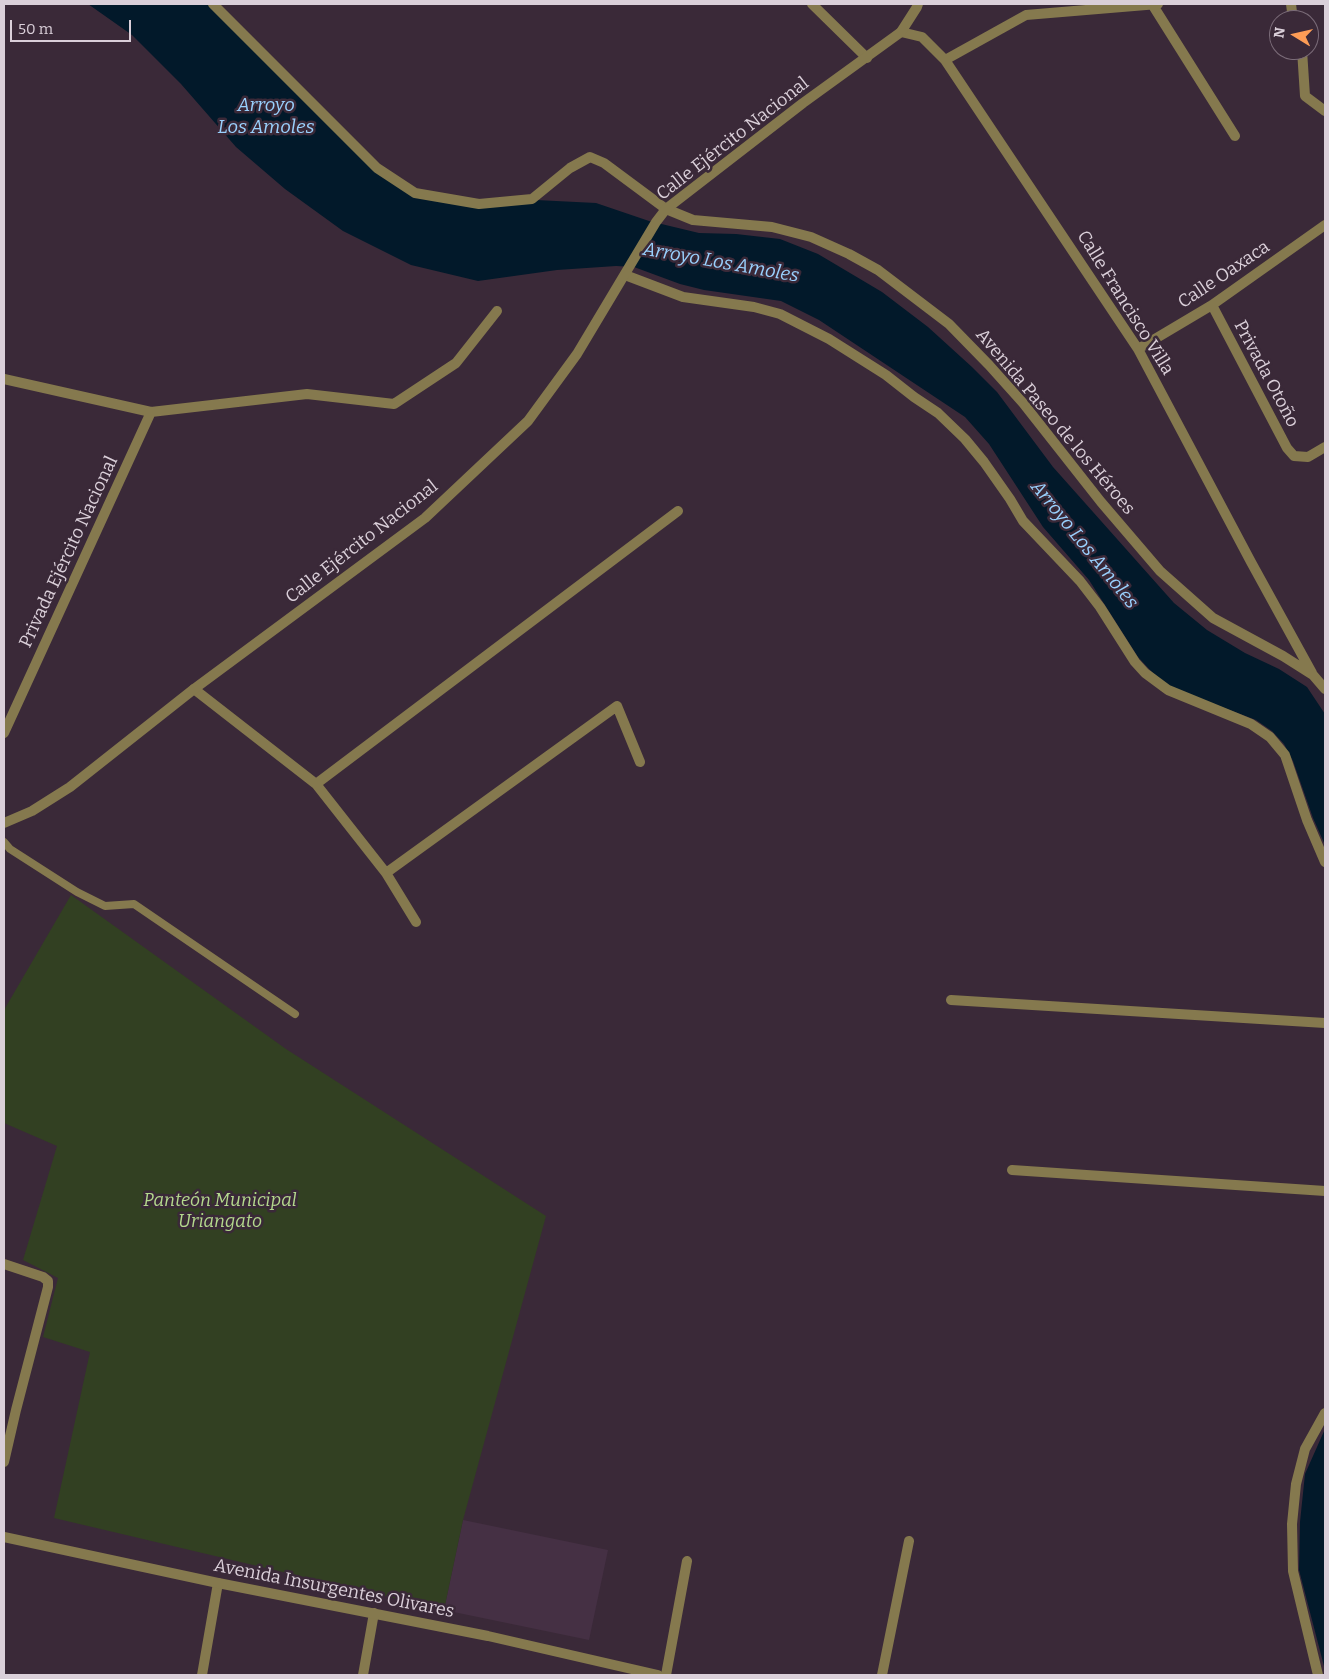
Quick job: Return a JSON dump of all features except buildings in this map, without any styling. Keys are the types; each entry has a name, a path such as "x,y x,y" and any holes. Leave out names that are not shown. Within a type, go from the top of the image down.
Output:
{"street":[{"name":"Avenida Paseo de los Héroes","path":"213,4 377,168 415,193 479,204 532,199 570,168 590,157 604,163 666,209 693,220 772,227 811,237 849,254 878,270 949,324 989,365 1023,403 1101,502 1160,572 1213,618 1283,656 1313,675 1325,689"},
{"path":"812,4 867,58"},
{"name":"Calle Ejército Nacional","path":"4,824 70,787 194,689 425,518 528,421 577,354 656,222 666,209 803,103 901,32 918,4"},
{"path":"1152,4 1234,136"},
{"path":"945,60 1026,15 1158,4"},
{"name":"Calle Francisco Villa","path":"901,32 922,37 945,60 1138,349 1313,675"},
{"path":"1303,60 1305,96 1325,111"},
{"name":"Calle Oaxaca","path":"1138,349 1212,305 1325,225"},
{"path":"626,272 683,296 754,307 780,314 830,339 886,375 938,413 965,439 984,462 1023,521 1080,582 1100,607 1135,662 1145,673 1168,690 1251,724 1270,738 1285,755 1307,820 1325,862"},
{"name":"Privada Otoño","path":"1212,305 1287,448 1294,456 1308,457 1325,447"},
{"path":"4,379 151,412 307,394 394,404 456,363 497,311"},
{"name":"Privada Ejército Nacional","path":"4,733 151,412"},
{"path":"316,784 678,511"},
{"path":"194,689 316,784 386,873 416,922"},
{"path":"386,873 616,706 640,762"},
{"path":"951,1000 1325,1023"},
{"path":"1012,1170 1325,1190"},
{"path":"4,1264 42,1277 48,1281 48,1288 4,1462"},
{"path":"1318,1675 1293,1571 1292,1524 1296,1484 1305,1449 1325,1413"},
{"name":"Avenida Insurgentes Olivares","path":"4,1537 218,1583 488,1636 658,1675"},
{"path":"882,1675 908,1541"},
{"path":"666,1675 687,1562"},
{"path":"202,1675 218,1583"},
{"path":"363,1675 374,1613"}],"lane":[{"path":"4,842 10,849 77,892 105,906 134,904 295,1014"}],"shaded area":[{"path":"463,1520 608,1550 589,1640 444,1610"}],"green space":[{"name":"Panteón Municipal Uriangato","path":"71,895 286,1049 546,1216 463,1520 444,1610 54,1518 90,1352 43,1337 58,1278 23,1260 57,1146 4,1123 4,1010"}],"water":[{"name":"Arroyo Los Amoles","path":"88,4 213,4 377,168 415,193 479,204 536,200 596,203 649,221 699,233 736,234 780,239 818,254 882,292 928,327 997,392 1053,467 1174,603 1207,630 1245,653 1279,669 1307,687 1325,714 1325,845 1313,818 1293,761 1284,744 1272,731 1256,720 1185,693 1168,685 1151,671 1138,657 1089,580 1043,527 989,444 965,417 819,320 781,301 704,290 680,284 634,267 616,266 557,270 478,281 411,265 343,231 285,189 236,147 181,84 132,35"},
{"path":"1325,1429 1325,1670 1299,1570 1300,1522 1305,1474"}]}
